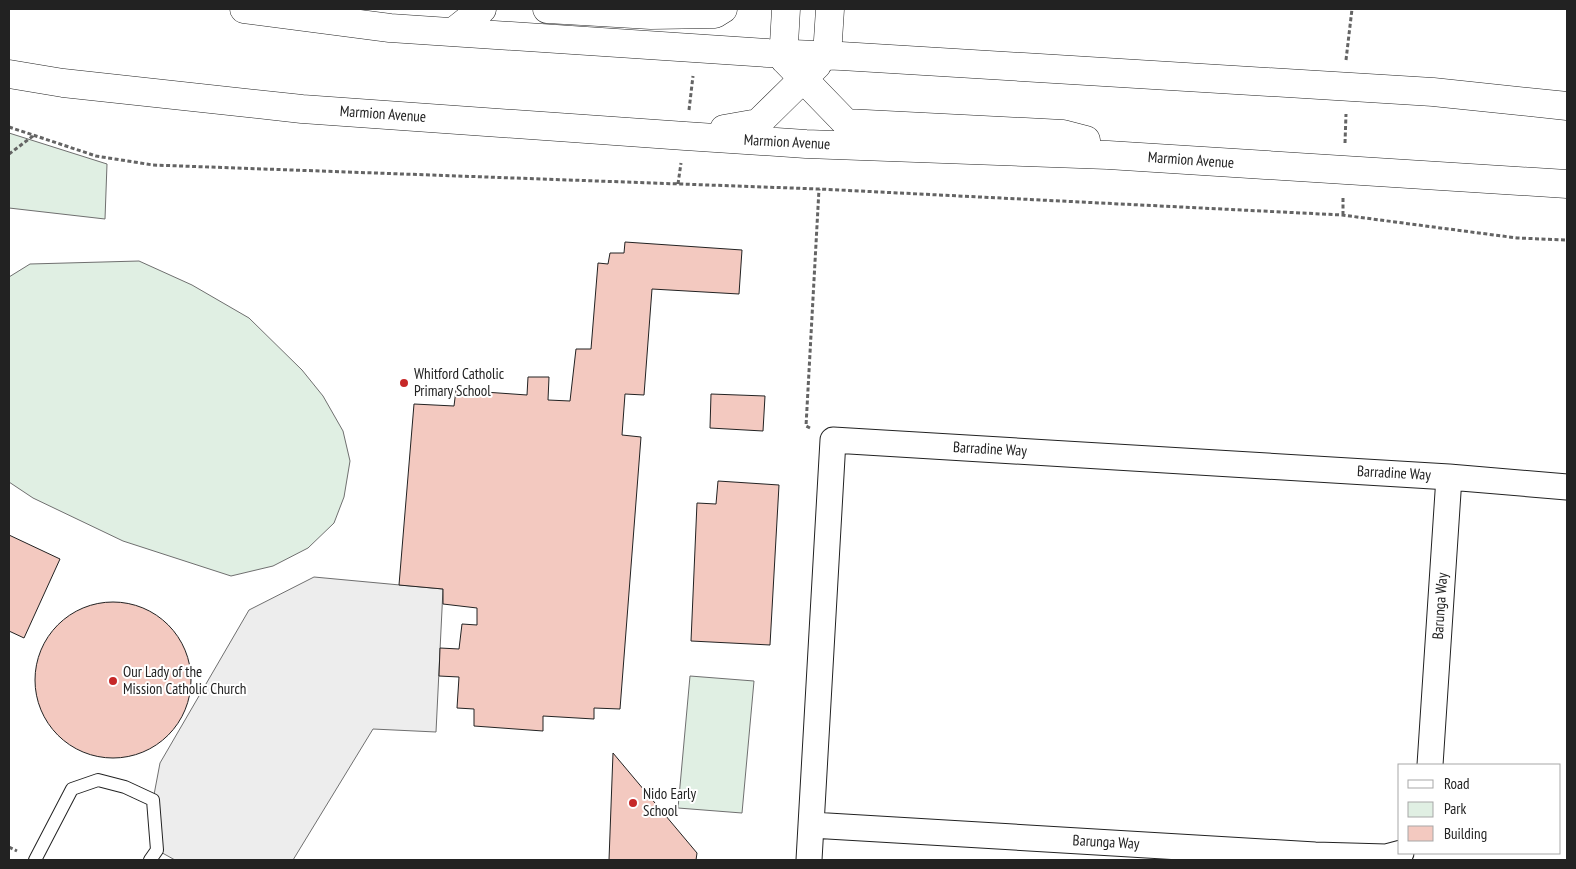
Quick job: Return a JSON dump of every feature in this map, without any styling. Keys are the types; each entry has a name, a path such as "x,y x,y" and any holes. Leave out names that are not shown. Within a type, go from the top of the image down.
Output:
{"main road":[{"path":"244,9 390,28 697,49 791,64 827,56 1433,92 1567,106"},
{"path":"453,32 482,9"},
{"path":"548,9 650,15 715,14 723,9"},
{"path":"685,136 758,124 791,64 786,9"},
{"path":"827,56 830,9"},
{"path":"791,64 846,123 1063,134 1165,158"},
{"name":"Marmion Avenue","path":"9,74 63,83 302,108 685,136 806,144 1165,158 1567,184"}],"street":[{"name":"Barradine Way","path":"833,440 1449,477 1567,486"},
{"path":"809,860 833,440"},
{"name":"Barunga Way","path":"1430,764 1449,477"},
{"name":"Barunga Way","path":"811,825 1315,855 1386,857 1398,854"}],"lane":[{"path":"35,860 72,789 98,780 125,787 153,800 157,850 150,860"}],"path":[{"path":"678,184 697,49"},
{"path":"9,126 33,136 96,156 153,165 819,189 1342,215 1517,238 1567,240"},
{"path":"9,154 33,136"},
{"path":"819,189 806,426 833,440"}],"green space":[{"path":"9,133 107,164 105,219 9,208"},
{"path":"139,261 192,285 249,318 302,370 323,396 343,431 350,461 344,497 334,523 308,548 273,566 231,576 123,541 33,498 9,482 9,277 30,264"},
{"path":"690,676 754,681 742,813 678,808"}],"shaded area":[{"path":"314,577 443,589 436,732 373,729 293,860 175,860 157,850 153,800 160,763 249,610"}],"building":[{"path":"625,242 742,250 739,294 652,289 644,395 625,394 622,435 641,437 620,709 594,708 594,719 543,716 543,731 474,726 474,709 457,708 459,677 439,676 440,648 459,649 462,624 477,625 477,608 443,604 443,589 399,585 414,404 454,406 456,390 527,395 528,377 549,377 548,400 570,401 576,349 591,349 598,263 608,264 610,253 624,253"},
{"path":"711,394 765,396 763,431 710,428"},
{"path":"718,481 779,485 770,645 691,641 697,503 716,504"},
{"path":"9,535 60,559 24,638 9,631"},
{"name":"Our Lady of the Mission Catholic Church","path":"113,602 143,608 156,615 168,625 178,637 185,650 191,680 185,710 178,723 168,735 156,745 143,752 113,758 83,752 70,745 58,735 48,723 41,710 35,680 41,650 48,637 58,625 70,615 83,608"},
{"name":"Nido Early School","path":"613,753 697,853 696,860 609,860"}],"place":[{"name":"Whitford Catholic Primary School","path":"404,383"},
{"name":"Our Lady of the Mission Catholic Church","path":"113,681"},
{"name":"Nido Early School","path":"633,803"}]}
